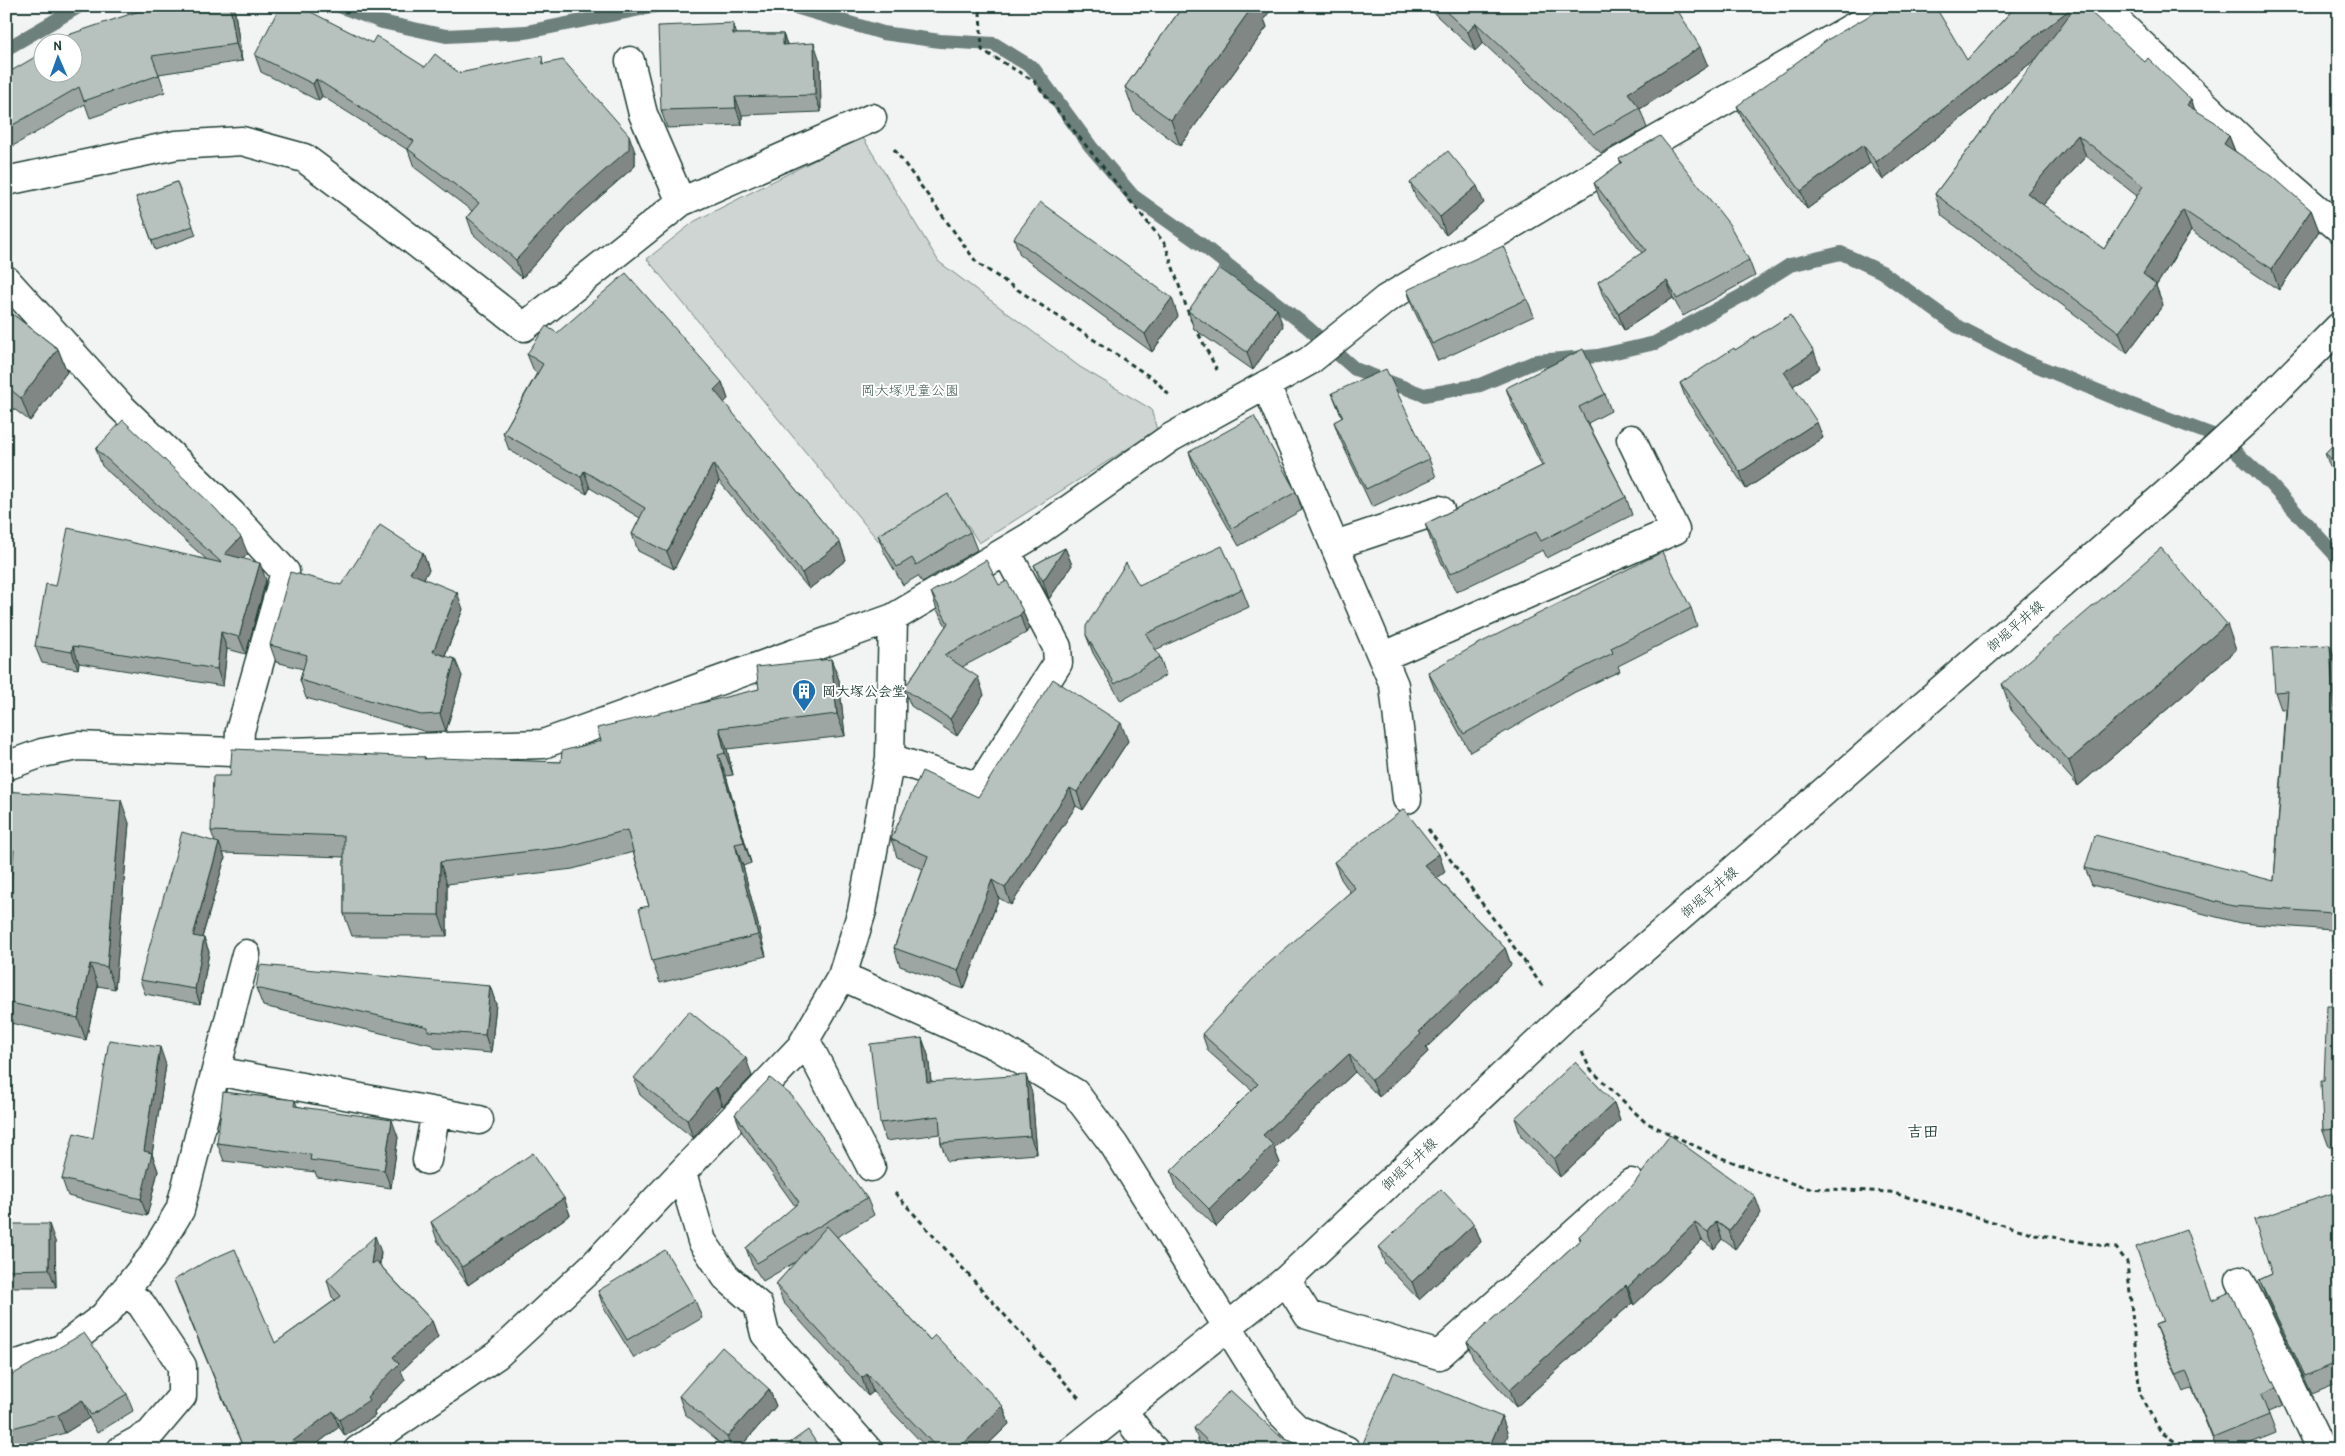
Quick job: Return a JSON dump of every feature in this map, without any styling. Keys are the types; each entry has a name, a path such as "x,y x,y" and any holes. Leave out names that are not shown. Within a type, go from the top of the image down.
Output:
{"street":[{"path":"6,766 42,753 78,746 239,752 543,744 893,618 1031,536 1170,438 1309,361 1386,300 1573,188 1890,6"},
{"path":"2101,6 2287,183 2339,228"},
{"path":"630,61 643,114 681,202"},
{"path":"6,181 176,145 242,141 304,158 524,327 681,202 872,118"},
{"path":"6,280 121,406 231,513 285,572 240,731 239,752"},
{"name":"御堀平井線","path":"1074,1450 1286,1280 1565,1017 2166,494 2249,418 2339,326"},
{"path":"1266,385 1394,685 1407,800"},
{"path":"1382,657 1675,530 1631,439"},
{"path":"1335,545 1440,510"},
{"path":"890,758 979,787 1058,663 1057,647 1006,551"},
{"path":"358,1450 497,1355 595,1264 802,1047 842,976 862,911 890,758 893,618"},
{"path":"6,1365 20,1363 61,1349 104,1316 151,1258 180,1210 246,954"},
{"path":"842,976 997,1046 1075,1093 1114,1144 1282,1414 1297,1429 1346,1450"},
{"path":"806,1040 871,1167"},
{"path":"216,1071 479,1120"},
{"path":"427,1160 436,1112"},
{"path":"682,1173 702,1241 726,1276 758,1305 765,1334 868,1450"},
{"path":"1286,1280 1308,1315 1439,1355 1631,1183"},
{"path":"2240,1280 2320,1450 2339,1437"},
{"path":"121,1450 150,1434 182,1396 182,1366 141,1304 124,1291"},
{"path":"1114,1418 1142,1438 1154,1450"}],"path":[{"path":"972,6 980,12 982,50 1034,81 1166,244 1189,315 1206,353 1235,402"},
{"path":"872,118 976,263 1155,380 1196,424"},
{"path":"1407,800 1565,1017 1590,1069 1645,1122 1716,1156 1805,1188 1890,1192 2035,1234 2116,1248 2127,1262 2140,1395 2161,1432 2187,1450"},
{"path":"871,1167 1114,1418"}],"green space":[{"name":"岡大塚児童公園","path":"862,136 939,262 1080,367 1151,409 1157,430 979,543 953,503 881,544 647,259 695,221"}],"building":[{"path":"148,6 230,6 236,44 152,56 159,75 84,101 79,87 6,129 6,74 32,59 32,82 82,82 82,32 77,32 148,8"},
{"path":"280,6 299,6 372,43 376,36 425,67 435,54 459,73 542,56 543,64 563,60 629,135 629,149 570,201 516,260 467,217 479,203 408,149 414,141 316,79 313,84 255,55"},
{"path":"1183,6 1253,6 1171,120 1125,87"},
{"path":"1440,6 1675,6 1700,47 1628,93 1640,108 1594,134 1476,23 1468,32"},
{"path":"1886,6 1935,6 1967,60 2016,6 2074,6 1876,162 1863,145 1801,191 1737,106 1827,40"},
{"path":"2076,6 2084,6 2145,62 2148,58 2191,100 2187,105 2215,122 2229,136 2224,144 2272,176 2311,210 2272,269 2183,210 2143,274 2156,284 2119,332 1935,194","holes":["2078,135 2143,186 2104,249 2027,193"]},
{"path":"733,23 733,34 783,34 783,45 814,43 815,95 735,97 736,108 661,110 658,26"},
{"path":"1660,136 1729,224 1749,260 1677,299 1667,281 1618,313 1598,282 1646,250 1594,183 1622,162 1619,159"},
{"path":"1448,151 1477,186 1440,217 1410,183"},
{"path":"177,182 193,226 152,241 136,197"},
{"path":"1040,202 1172,298 1145,334 1014,238"},
{"path":"1503,246 1527,299 1432,344 1407,290"},
{"path":"1219,268 1277,309 1247,352 1188,311"},
{"path":"626,273 722,382 714,390 840,543 802,573 713,464 667,552 632,534 645,508 584,471 581,477 503,433 543,364 527,354 546,326 557,333"},
{"path":"6,309 58,349 21,398 6,386"},
{"path":"1790,315 1814,352 1784,372 1817,422 1740,472 1680,383"},
{"path":"1583,349 1605,394 1579,407 1626,497 1541,541 1536,532 1450,574 1425,524 1544,465 1506,388"},
{"path":"1386,369 1429,459 1366,489 1334,422 1343,417 1332,393"},
{"path":"1254,416 1296,492 1232,528 1189,452"},
{"path":"123,420 214,507 241,537 225,554 260,563 239,637 221,632 217,669 73,646 72,652 35,646 46,584 56,586 68,528 222,563 96,449"},
{"path":"2339,439 2339,466 2325,453"},
{"path":"948,494 970,532 916,565 912,558 897,567 878,535"},
{"path":"380,525 423,553 410,573 457,592 433,652 455,659 440,714 421,715 300,680 307,655 270,645 290,572 341,585"},
{"path":"1222,546 1242,589 1146,634 1160,657 1115,684 1086,635 1086,626 1126,563 1139,585"},
{"path":"1065,548 1043,581 1034,565"},
{"path":"2161,548 2227,624 2069,761 2002,684"},
{"path":"1662,552 1691,608 1611,648 1613,653 1569,675 1464,734 1428,672 1476,645"},
{"path":"986,560 999,585 1007,581 1023,611 1020,615 944,655 978,677 950,719 904,689 948,623 931,592"},
{"path":"2330,645 2339,785 2339,941 2332,941 2333,913 2233,906 2085,868 2095,835 2274,881 2288,691 2275,692 2272,648"},
{"path":"831,659 837,714 719,728 725,753 718,755 744,842 735,844 758,935 652,961 639,908 649,906 627,830 565,847 440,862 439,915 344,914 344,836 211,831 213,776 230,776 232,749 425,757 424,759 561,762 562,751 601,741 597,728 759,689 756,667"},
{"path":"1053,679 1121,723 1077,792 1070,788 1005,888 992,880 958,971 894,948 928,856 891,839 922,771 978,797"},
{"path":"6,791 121,800 107,967 90,964 78,1018 6,1002 6,951 14,850 6,850"},
{"path":"1404,809 1439,854 1424,865 1505,948 1419,1032 1421,1034 1372,1080 1349,1054 1263,1135 1273,1145 1209,1209 1171,1171 1258,1084 1202,1034 1262,969 1355,888 1334,862"},
{"path":"182,832 219,843 193,936 204,938 195,989 140,980"},
{"path":"260,965 490,986 485,1035 428,1031 428,1027 256,988"},
{"path":"2327,1006 2339,1006 2339,1129 2323,1130 2321,1081 2324,1081"},
{"path":"689,1011 746,1058 717,1089 715,1087 687,1120 634,1078"},
{"path":"922,1038 927,1082 1026,1075 1030,1136 941,1143 939,1116 880,1123 870,1044"},
{"path":"109,1040 160,1047 144,1151 152,1153 141,1199 62,1179 74,1133 93,1138"},
{"path":"1575,1062 1614,1103 1554,1159 1515,1118"},
{"path":"770,1078 792,1096 867,1198 757,1263 746,1248 799,1202 735,1114"},
{"path":"223,1092 295,1100 294,1106 392,1120 384,1170 310,1160 311,1155 217,1143"},
{"path":"1670,1135 1755,1196 1729,1231 1716,1221 1708,1232 1695,1223 1628,1287 1626,1285 1510,1389 1467,1342 1581,1239 1579,1236 1633,1185"},
{"path":"533,1153 564,1198 462,1267 431,1222"},
{"path":"1441,1189 1474,1224 1412,1282 1379,1247"},
{"path":"2339,1191 2339,1362 2305,1376 2259,1280 2272,1274 2254,1220"},
{"path":"6,1224 49,1224 49,1269 6,1270"},
{"path":"827,1226 930,1340 935,1335 1003,1406 957,1450 939,1450 867,1374 862,1378 776,1284"},
{"path":"2186,1229 2212,1300 2230,1292 2276,1388 2261,1395 2269,1415 2213,1438 2186,1371 2177,1375 2155,1325 2163,1322 2136,1247"},
{"path":"375,1236 371,1264 376,1261 432,1321 393,1357 399,1364 367,1397 369,1400 339,1420 333,1411 281,1450 245,1450 174,1280 205,1262 235,1249 275,1343 341,1296 327,1280"},
{"path":"665,1250 695,1300 627,1340 598,1291"},
{"path":"84,1333 127,1394 91,1415 82,1400 58,1415 6,1430 6,1377"},
{"path":"722,1347 769,1389 727,1437 679,1396"},
{"path":"1394,1372 1502,1417 1488,1450 1360,1450"},
{"path":"1230,1390 1281,1437 1311,1450 1217,1450 1194,1428"},
{"path":"808,1430 821,1450 780,1450"}],"waterway":[{"path":"6,49 80,6"},
{"path":"339,6 382,22 446,36 526,32 656,6"},
{"path":"792,6 883,33 940,41 994,44 1033,68 1091,147 1133,196 1202,245 1307,327 1355,369 1424,395 1480,385 1537,361 1598,356 1655,343 1743,295 1790,265 1841,253 1882,272 1957,326 2023,360 2127,403 2221,438 2270,484 2339,559"}],"place":[{"name":"岡大塚公会堂","path":"804,712"}],"district":[{"name":"吉田","path":"1923,1131"}]}
